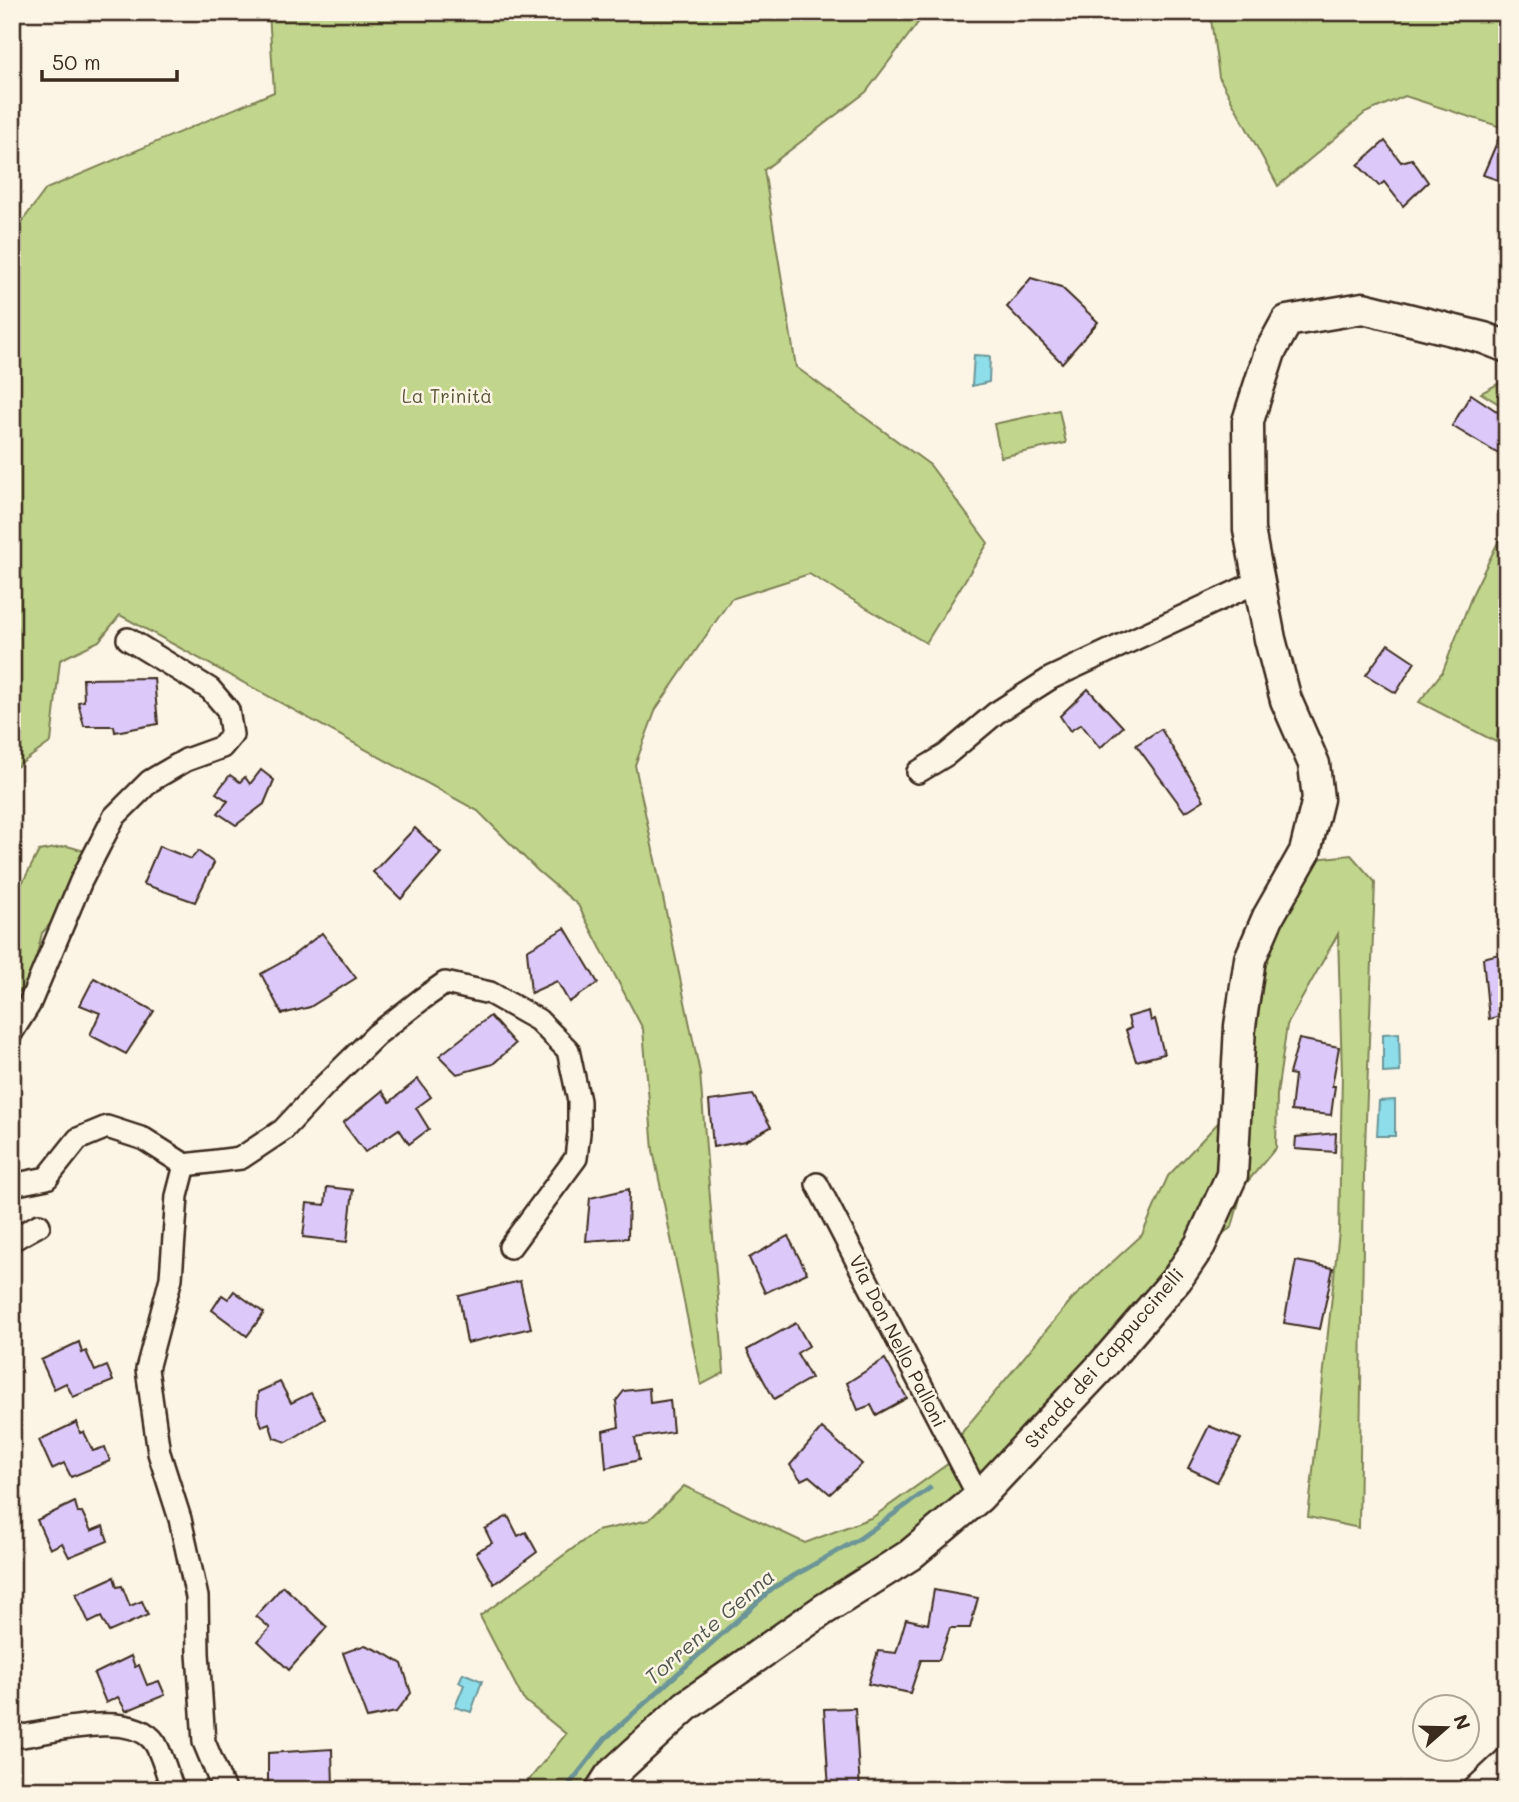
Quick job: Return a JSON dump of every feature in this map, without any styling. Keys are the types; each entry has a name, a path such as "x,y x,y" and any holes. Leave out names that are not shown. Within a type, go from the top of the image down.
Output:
{"street":[{"name":"Strada dei Cappuccinelli","path":"601,1790 610,1776 686,1706 823,1610 910,1555 979,1497 1101,1367 1177,1279 1200,1245 1232,1175 1240,1026 1251,959 1268,917 1305,852 1318,799 1314,764 1286,700 1270,639 1249,530 1248,421 1270,352 1287,321 1363,308 1484,338 1507,347"},
{"path":"918,772 946,755 996,713 1051,678 1259,581"},
{"path":"12,1032 29,1005 81,881 114,817 150,781 186,761 222,747 232,735 228,710 210,689 128,639"},
{"path":"12,1185 47,1178 78,1139 107,1127 144,1139 185,1165 241,1158 283,1130 376,1035 445,983 491,993 538,1020 568,1050 579,1101 576,1158 510,1247"},
{"path":"185,1165 177,1196 171,1278 147,1369 159,1453 180,1519 197,1597 204,1742 224,1790"},
{"name":"Via Don Nello Palloni","path":"817,1184 979,1497"},
{"path":"12,1240 39,1225"},
{"path":"12,1731 23,1736 91,1725 123,1725 143,1732 155,1743 173,1790"},
{"path":"1473,1790 1507,1758"}],"green space":[{"name":"La Trinità","path":"269,12 926,12 866,92 764,170 796,367 930,465 988,543 926,643 809,574 731,599 656,709 635,765 700,1073 724,1373 701,1385 653,1150 643,1029 578,905 538,871 478,811 120,615 99,641 60,660 51,742 12,770 12,235 46,189 274,92"},
{"path":"1210,12 1507,12 1507,129 1405,96 1365,113 1278,186 1219,77"},
{"path":"1507,379 1507,409 1481,393"},
{"path":"1059,410 1066,443 1001,457 994,424"},
{"path":"1507,524 1507,692 1496,742 1419,702 1443,671 1473,593"},
{"path":"67,846 95,854 74,898 42,933 29,988 12,994 12,895 24,880 39,851"},
{"path":"1351,855 1375,882 1364,1173 1359,1528 1308,1517 1339,1231 1342,1074 1338,934 1287,1025 1277,1094 1276,1148 1243,1187 1232,1227 1196,1251 1101,1367 855,1590 601,1790 521,1790 566,1734 523,1699 480,1616 597,1531 649,1520 684,1486 805,1543 873,1517 949,1463 963,1431 1072,1299 1142,1235 1168,1176 1217,1124 1236,1096 1250,959 1315,859"}],"water":[{"path":"974,355 990,356 989,382 972,386"},
{"path":"1399,1033 1400,1072 1383,1073 1383,1034"},
{"path":"1395,1100 1395,1136 1377,1136 1379,1101"},
{"path":"463,1673 482,1681 471,1712 455,1707 464,1685 459,1682"}],"building":[{"path":"1507,119 1507,183 1483,175"},
{"path":"1385,141 1401,162 1412,159 1428,182 1403,206 1384,182 1379,186 1358,165"},
{"path":"1031,278 1061,287 1098,322 1062,363 1007,307"},
{"path":"1471,394 1507,418 1507,459 1452,426"},
{"path":"1388,644 1415,662 1396,693 1366,675"},
{"path":"154,678 158,724 115,732 114,726 84,726 78,702 84,701 83,679"},
{"path":"1088,689 1123,727 1100,748 1081,724 1070,731 1060,716"},
{"path":"1161,729 1204,800 1185,812 1136,745"},
{"path":"261,770 274,780 264,804 236,825 218,813 228,801 216,793 230,775 240,782 245,777 250,784"},
{"path":"415,828 441,853 401,899 373,872"},
{"path":"159,846 191,859 198,851 214,863 195,902 143,884"},
{"path":"565,928 598,983 569,1002 557,981 531,993 527,950"},
{"path":"322,933 356,978 310,1007 282,1014 261,974 291,957"},
{"path":"1507,952 1507,1014 1489,1019 1483,958"},
{"path":"94,978 154,1011 126,1054 90,1035 100,1013 80,1005"},
{"path":"1149,1011 1151,1021 1155,1019 1164,1054 1136,1061 1126,1030 1131,1028 1128,1017"},
{"path":"490,1016 515,1044 493,1064 457,1074 439,1056"},
{"path":"1299,1039 1339,1047 1332,1086 1335,1086 1331,1115 1291,1111 1295,1075 1289,1074"},
{"path":"418,1079 431,1097 416,1108 429,1129 409,1144 399,1129 365,1152 343,1123 382,1091 390,1102"},
{"path":"753,1095 771,1127 745,1141 713,1147 709,1101"},
{"path":"1336,1133 1335,1152 1295,1149 1296,1137"},
{"path":"327,1187 353,1190 347,1242 303,1237 307,1203 325,1205"},
{"path":"629,1189 628,1238 586,1241 590,1198"},
{"path":"788,1236 807,1273 765,1293 749,1258"},
{"path":"1296,1261 1333,1268 1320,1329 1284,1323"},
{"path":"520,1281 531,1328 467,1343 459,1296"},
{"path":"234,1291 264,1313 247,1336 212,1310 222,1295 228,1299"},
{"path":"796,1323 809,1346 797,1353 811,1378 774,1399 747,1350"},
{"path":"79,1342 82,1353 86,1351 95,1371 107,1366 113,1381 73,1397 66,1383 54,1389 41,1360"},
{"path":"885,1359 907,1398 876,1415 871,1405 858,1410 847,1383"},
{"path":"280,1382 291,1403 311,1393 325,1419 287,1442 274,1438 269,1423 262,1426 257,1413 258,1392"},
{"path":"649,1388 650,1403 670,1400 673,1432 635,1438 639,1460 606,1468 603,1431 619,1427 616,1401 624,1391"},
{"path":"77,1422 80,1433 84,1432 93,1451 105,1447 110,1461 71,1477 64,1463 52,1469 39,1440"},
{"path":"1209,1426 1241,1439 1217,1482 1188,1468"},
{"path":"822,1428 862,1464 830,1494 809,1476 801,1480 790,1465"},
{"path":"75,1502 78,1513 82,1512 91,1531 103,1526 108,1541 69,1557 62,1543 50,1549 37,1520"},
{"path":"508,1516 518,1536 526,1532 537,1552 494,1584 476,1552 492,1543 485,1529"},
{"path":"114,1577 117,1587 122,1586 130,1606 142,1601 148,1615 109,1632 101,1617 89,1623 76,1594"},
{"path":"283,1586 327,1627 289,1670 258,1641 270,1628 256,1616"},
{"path":"934,1590 978,1598 970,1628 950,1628 939,1660 921,1660 910,1693 868,1684 878,1651 896,1653 906,1619 928,1624"},
{"path":"365,1645 402,1664 411,1693 396,1712 367,1718 343,1653"},
{"path":"131,1656 135,1667 139,1665 147,1685 159,1681 165,1695 126,1711 118,1697 106,1703 94,1674"},
{"path":"855,1708 860,1790 829,1790 824,1709"},
{"path":"332,1749 333,1787 268,1790 268,1753"}],"waterway":[{"name":"Torrente Genna","path":"565,1790 605,1739 774,1587 859,1539 930,1488"}]}
